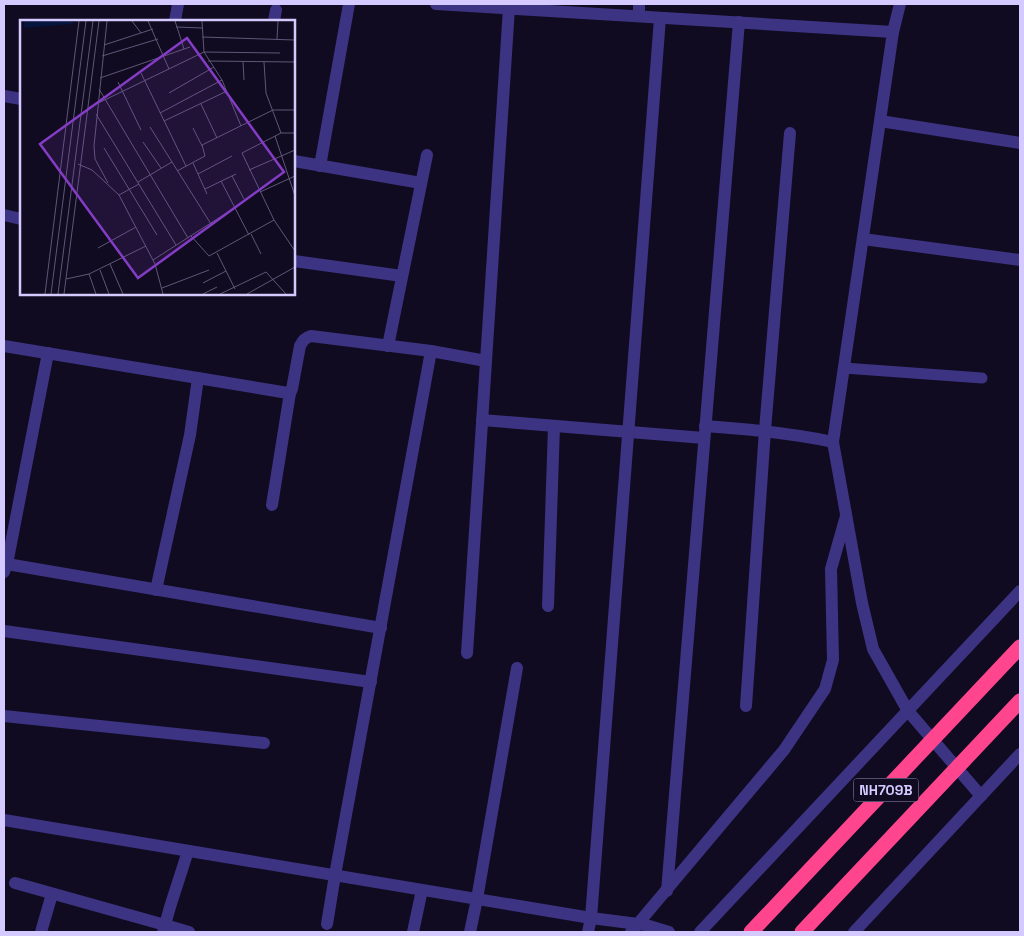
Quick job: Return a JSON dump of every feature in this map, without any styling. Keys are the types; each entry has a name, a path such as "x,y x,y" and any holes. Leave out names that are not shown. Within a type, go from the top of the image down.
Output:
{"highway":[{"name":"NH709B","path":"750,932 1020,646"},
{"name":"NH709B","path":"802,932 1020,701"}],"street":[{"path":"175,20 178,4"},
{"path":"320,166 350,4"},
{"path":"436,4 509,8 639,10 660,18 894,32"},
{"path":"900,4 880,121 833,442 862,603 874,649 908,711 980,796"},
{"path":"467,653 509,8"},
{"path":"588,932 592,918 660,18"},
{"path":"667,891 739,22"},
{"path":"4,96 20,99"},
{"path":"880,121 1020,143"},
{"path":"746,706 765,430 790,133"},
{"path":"388,346 426,155"},
{"path":"295,161 421,183"},
{"path":"4,215 20,219"},
{"path":"863,239 1020,260"},
{"path":"295,261 402,276"},
{"path":"272,505 290,393 300,346 306,338 311,336 486,360"},
{"path":"4,346 290,393"},
{"path":"327,924 431,351"},
{"path":"48,354 5,568 156,590 381,628"},
{"path":"156,590 190,435 198,378"},
{"path":"482,420 629,432 765,430 833,442"},
{"path":"548,606 554,426"},
{"path":"639,927 784,750 825,689 833,660 831,569 846,516"},
{"path":"700,932 1020,591"},
{"path":"4,631 371,682"},
{"path":"470,932 517,668"},
{"path":"4,716 264,743"},
{"path":"854,932 1020,754"},
{"path":"4,820 669,932"},
{"path":"164,928 188,851"},
{"path":"15,884 164,928 189,932"},
{"path":"413,932 422,890"},
{"path":"41,932 52,894"}],"lane":[{"path":"844,368 982,378"}]}
